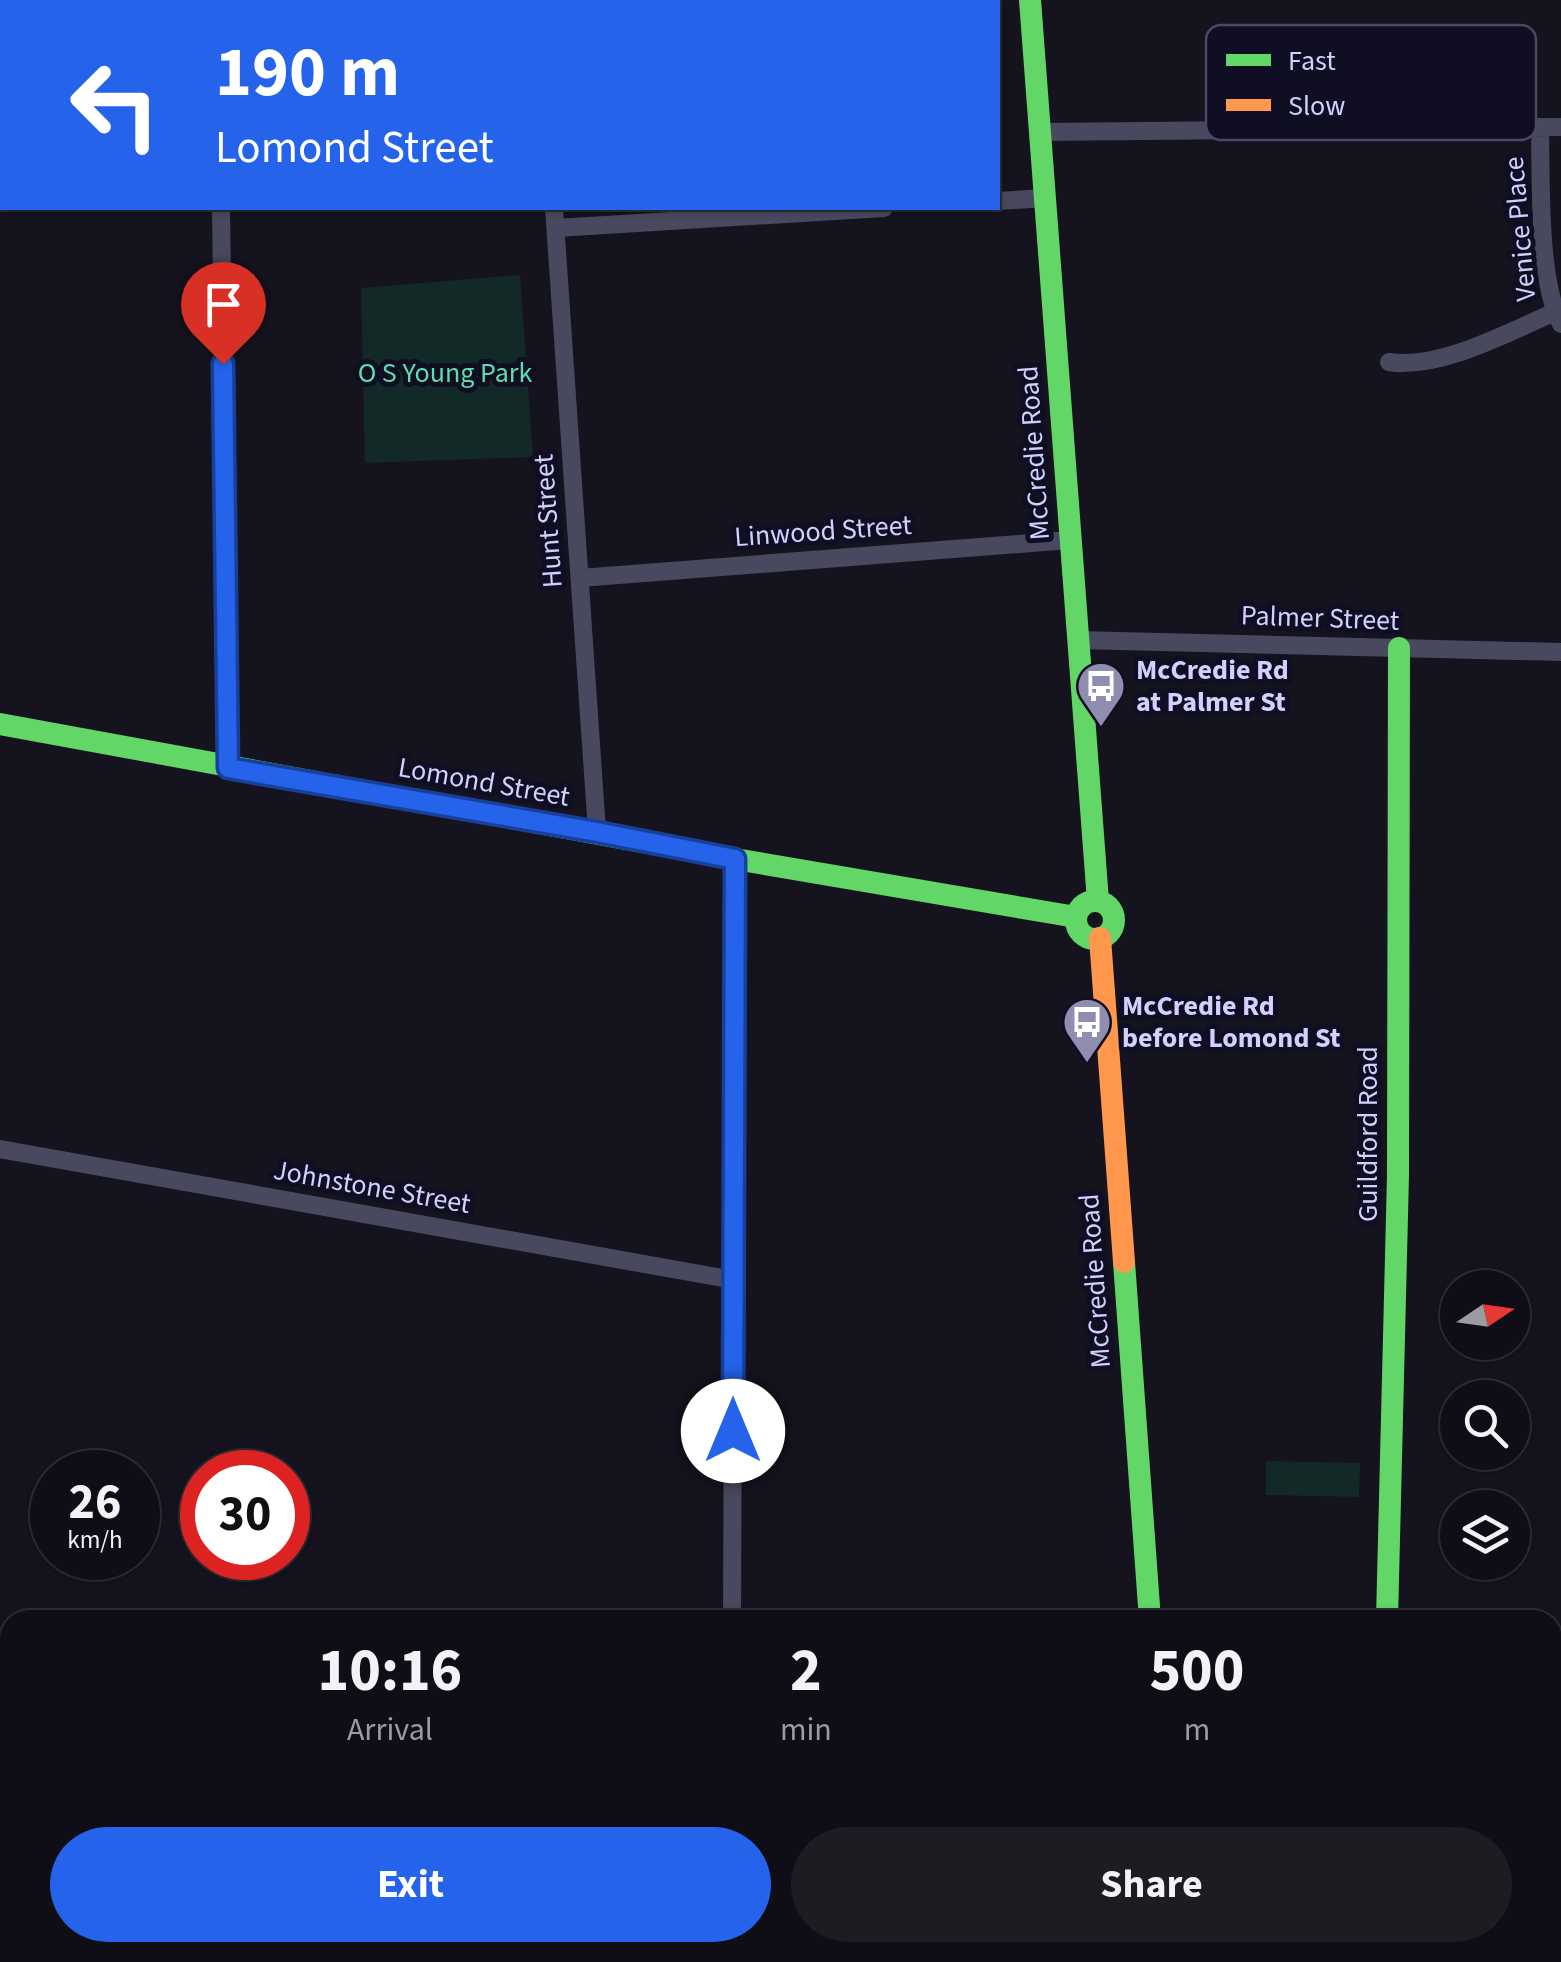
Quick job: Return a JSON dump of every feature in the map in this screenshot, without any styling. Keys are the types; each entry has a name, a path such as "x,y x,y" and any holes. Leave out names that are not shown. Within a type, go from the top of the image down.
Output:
{"street":[{"name":"McCredie Road","path":"1030,0 1098,902"},
{"path":"1536,128 1561,128"},
{"name":"Venice Place","path":"1540,128 1545,245 1558,318"},
{"path":"1041,132 1206,131"},
{"path":"1000,200 1046,198"},
{"path":"221,210 228,768"},
{"name":"Hunt Street","path":"554,210 597,832"},
{"path":"556,228 851,210"},
{"path":"1389,362 1404,365 1558,318"},
{"name":"Linwood Street","path":"580,578 1070,540"},
{"name":"Palmer Street","path":"1078,640 1561,652"},
{"name":"Guildford Road","path":"1386,1610 1398,1174 1399,648"},
{"name":"Lomond Street","path":"0,724 1076,918"},
{"path":"732,1610 735,859"},
{"path":"1098,902 1110,908 1114,920 1110,932 1100,938 1082,934 1076,918 1083,905 1098,902"},
{"name":"McCredie Road","path":"1100,938 1149,1610"},
{"name":"Johnstone Street","path":"0,1149 734,1280"}],"green space":[{"name":"O S Young Park","path":"520,275 533,457 365,463 361,288"},
{"path":"1266,1461 1360,1463 1359,1497 1266,1495"}],"traffic: fast":[{"path":"1030,0 1098,901"},
{"path":"1387,1610 1398,1175 1399,648"},
{"path":"0,724 735,859 1076,917"},
{"path":"1095,901 1108,907 1114,920 1108,933 1095,939 1082,933 1076,920 1082,907 1095,901"},
{"path":"1124,1262 1149,1610"}],"traffic: slow":[{"path":"1100,938 1124,1262"}],"place":[{"name":"McCredie Rd at Palmer St","path":"1101,728"},
{"name":"McCredie Rd before Lomond St","path":"1087,1064"}],"route":[{"path":"223,364 228,768 735,859 733,1431"}]}
